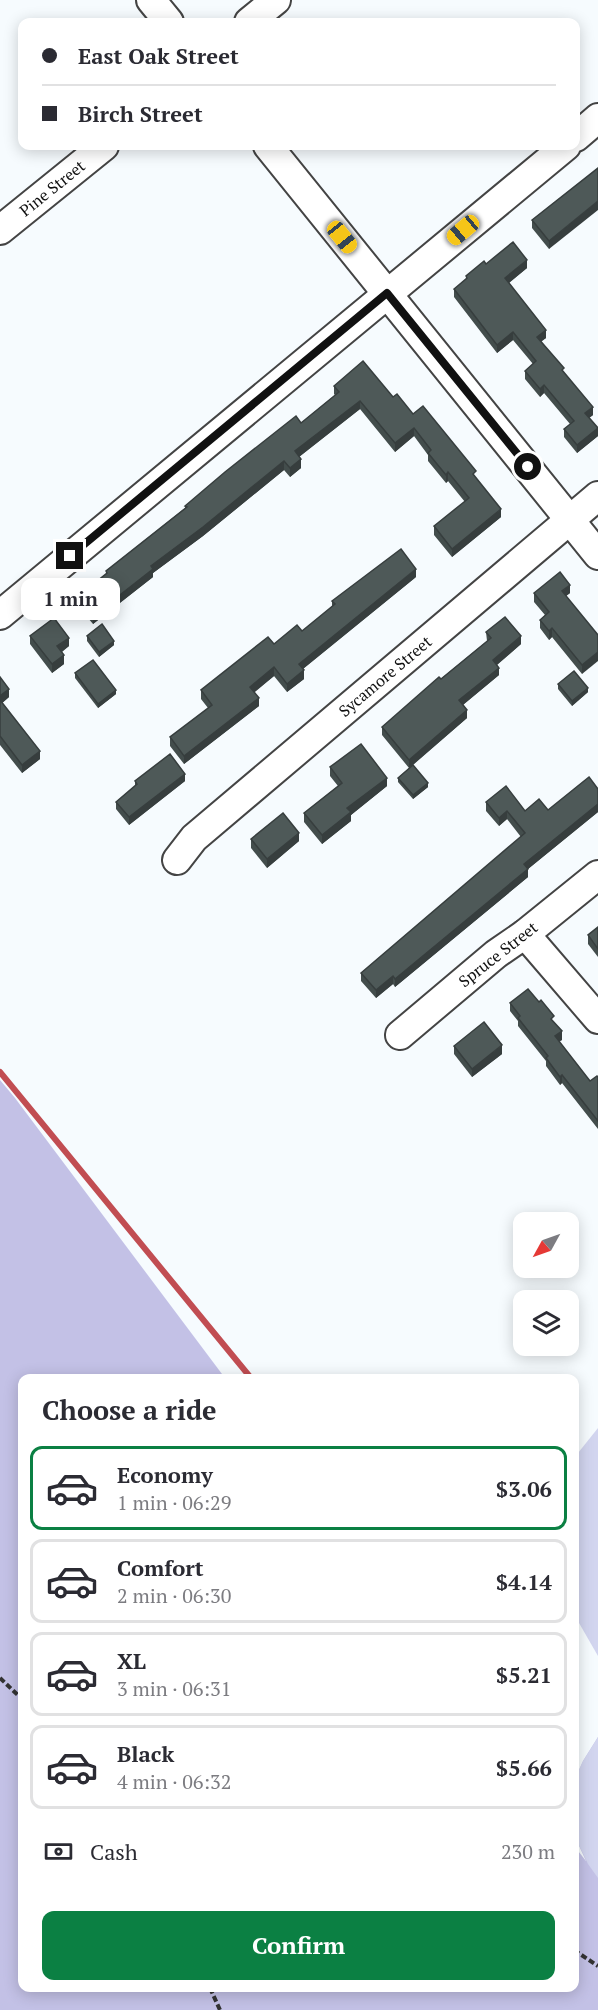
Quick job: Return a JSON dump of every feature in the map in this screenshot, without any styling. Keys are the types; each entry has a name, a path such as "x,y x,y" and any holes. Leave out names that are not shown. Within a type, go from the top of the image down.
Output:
{"street":[{"path":"151,0 166,18"},
{"path":"254,18 276,0"},
{"path":"580,134 598,118"},
{"name":"Pine Street","path":"0,230 99,150"},
{"path":"271,150 598,555"},
{"path":"0,615 561,150"},
{"name":"Sycamore Street","path":"177,860 194,838 598,496"},
{"name":"Spruce Street","path":"400,1035 496,954 525,934 598,875"},
{"path":"525,934 598,1019"}],"path":[{"path":"0,1678 18,1695"},
{"path":"579,1953 598,1966"},
{"path":"212,1992 220,2010"}],"shaded area":[{"path":"0,1080 222,1374 18,1374 18,1992 579,1992 579,1852 586,1861 579,1846 579,1770 598,1737 598,2010 0,2010"},
{"path":"598,1428 598,1656 579,1623 579,1452"},
{"path":"598,1737 598,1878 579,1845 579,1769"}],"building":[{"path":"598,168 598,201 549,241 532,220"},
{"path":"513,242 527,260 505,278 546,330 537,337 593,407 585,413 598,428 577,445 564,429 574,421 544,385 540,389 525,371 536,361 513,332 497,345 454,289 484,261 486,264"},
{"path":"363,361 393,397 397,394 413,414 423,406 476,471 473,474 501,509 452,549 434,526 469,498 448,472 446,475 428,453 431,450 414,428 395,443 360,401 295,451 301,459 290,468 284,461 151,566 153,569 93,616 77,597 187,507 185,506 225,472 296,416 301,423 339,392 334,386"},
{"path":"401,549 416,569 299,664 304,670 287,684 274,667 250,687 259,698 184,756 170,737 212,705 201,690 268,637 274,644 297,625 302,631 335,604 332,601"},
{"path":"560,572 570,585 562,591 598,635 598,652 582,665 552,628 549,631 540,620 549,612 534,593"},
{"path":"505,617 521,636 493,660 499,668 459,700 467,710 409,760 382,727 439,677 441,679 491,638 486,632"},
{"path":"54,618 69,638 57,646 64,655 52,664 30,636"},
{"path":"102,624 114,641 99,652 87,636"},
{"path":"93,660 116,690 98,704 75,673"},
{"path":"574,671 588,688 572,701 558,684"},
{"path":"0,677 9,689 0,696"},
{"path":"0,700 40,751 22,765 0,736"},
{"path":"361,744 387,778 347,808 351,812 322,835 304,813 342,783 330,767"},
{"path":"170,754 185,774 129,817 116,802 137,784 135,781"},
{"path":"413,765 428,783 413,795 398,778"},
{"path":"589,777 598,789 598,804 524,864 528,869 395,979 393,976 376,990 361,973 525,833 507,811 499,818 486,802 506,786 525,811 539,799 548,810"},
{"path":"283,813 299,833 267,859 251,839"},
{"path":"598,927 598,949 588,935"},
{"path":"528,989 554,1016 551,1019 562,1031 555,1036 590,1081 598,1077 598,1121 562,1075 560,1077 546,1058 548,1056 518,1018 520,1016 510,1003"},
{"path":"484,1022 502,1045 472,1069 454,1046"}],"waterway":[{"path":"0,1072 248,1374"}],"route":[{"path":"70,556 387,293 528,467"}]}
